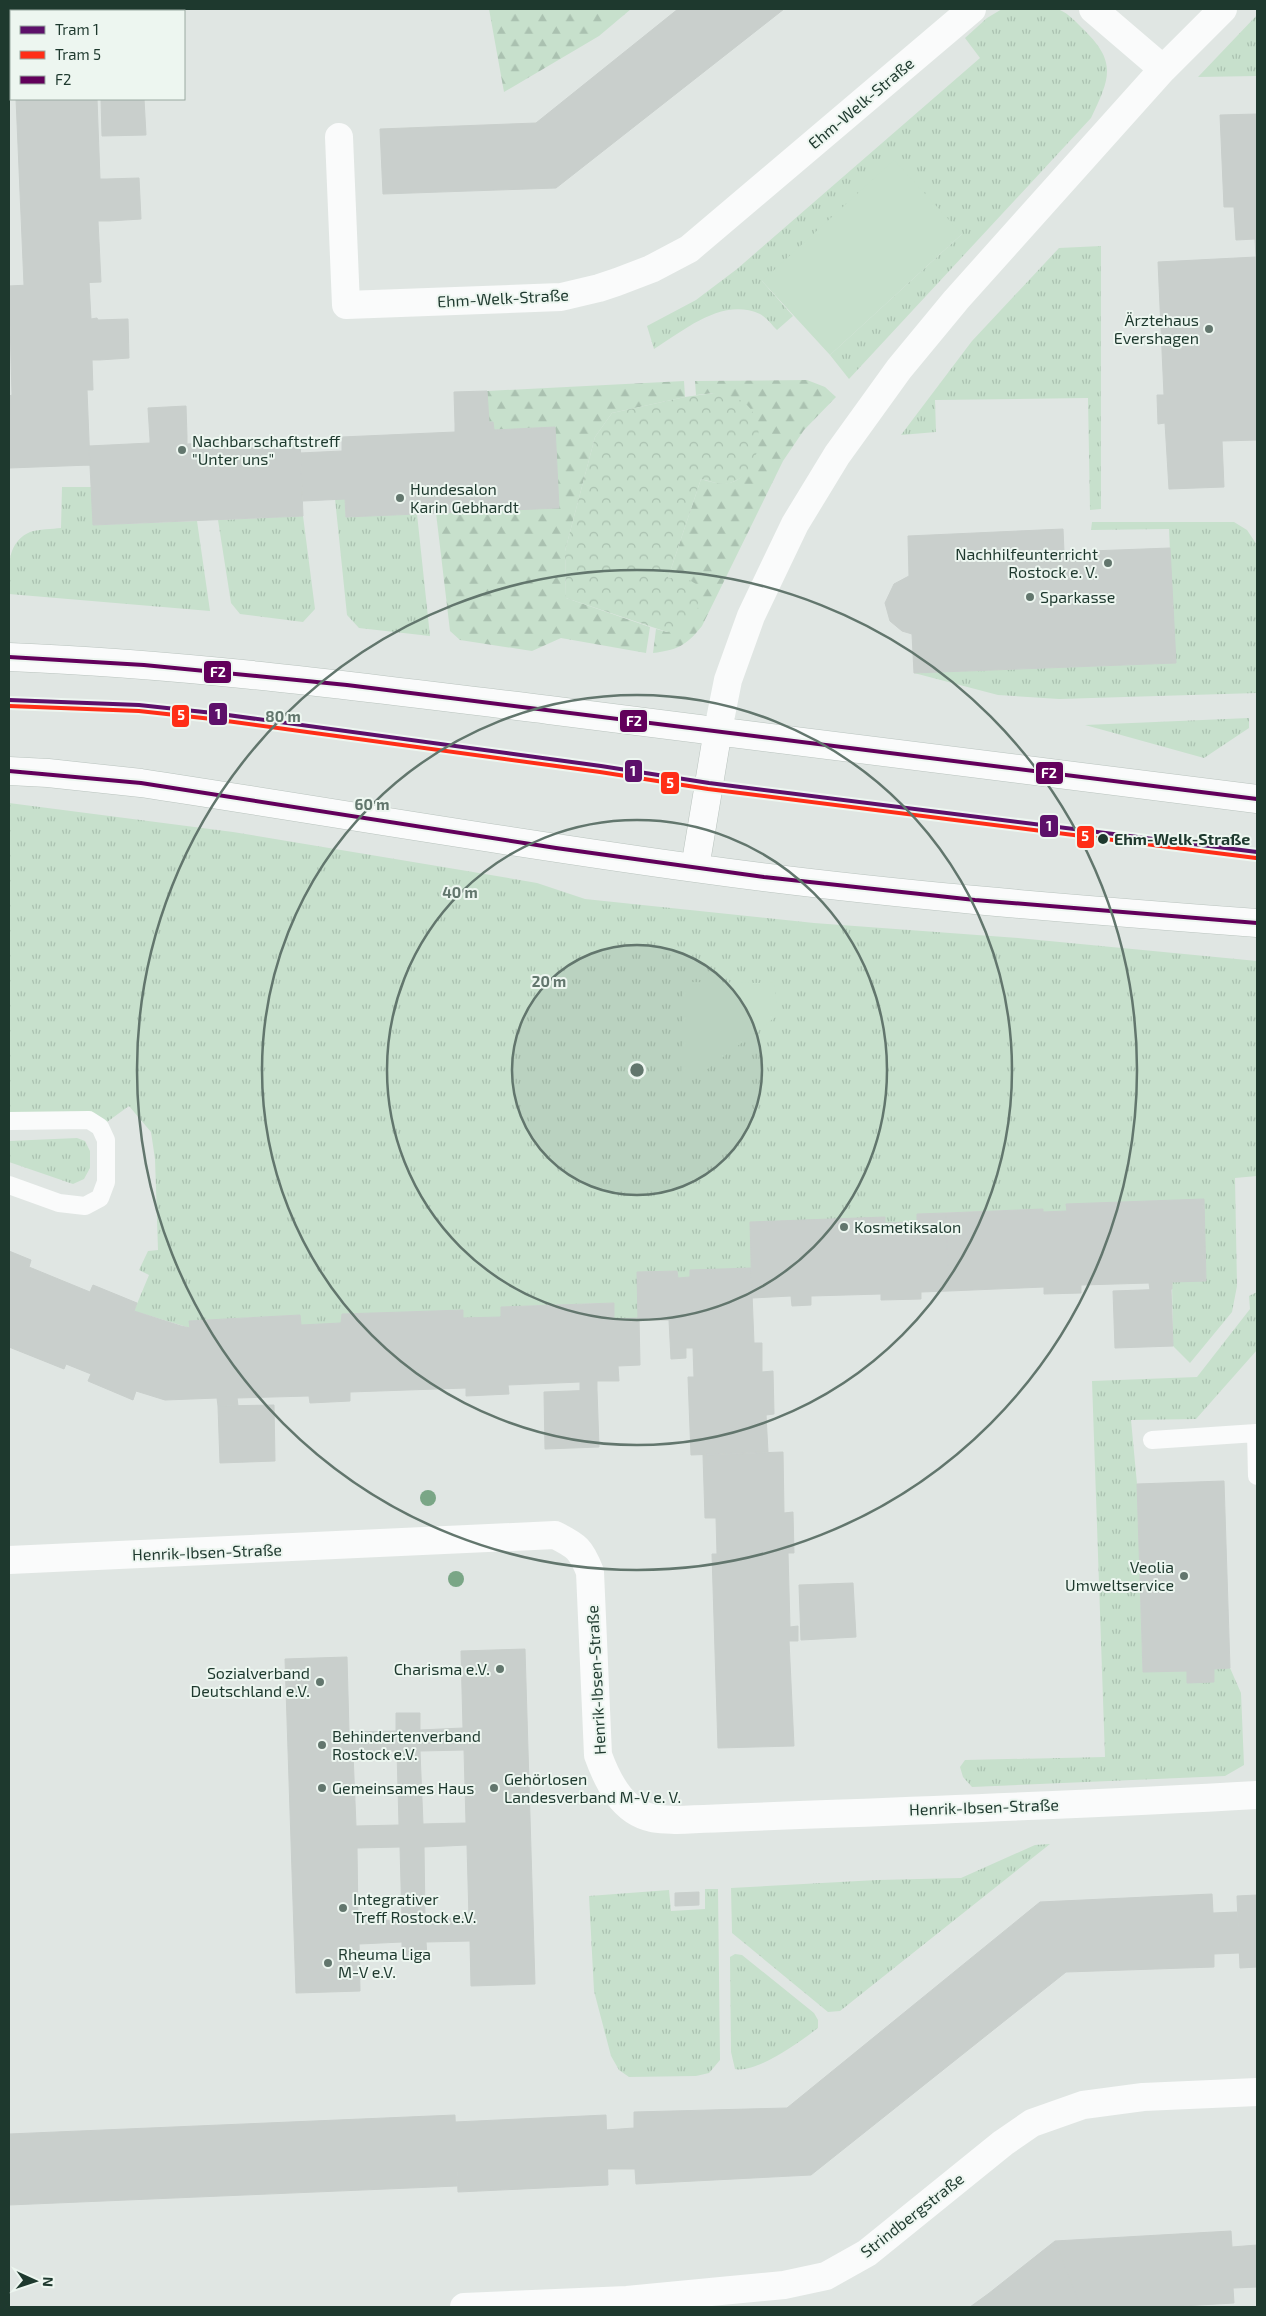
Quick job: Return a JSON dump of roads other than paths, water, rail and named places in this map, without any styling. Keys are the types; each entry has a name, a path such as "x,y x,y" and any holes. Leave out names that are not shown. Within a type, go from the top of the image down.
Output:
{"street":[{"name":"Ehm-Welk-Straße","path":"339,137 346,305 560,297 617,282 651,269 689,249 972,9"},
{"path":"1093,9 1163,68"},
{"path":"695,868 728,680 751,616 795,524 837,455 898,369 956,300 1163,68 1223,9"},
{"path":"9,656 113,661 289,678 718,730 1257,799"},
{"path":"9,771 48,773 141,783 695,868 820,884 1257,923"},
{"name":"Henrik-Ibsen-Straße","path":"9,1560 555,1535 570,1543 582,1553 590,1572 598,1755 607,1780 620,1798 636,1811 651,1818 676,1820 939,1808 1114,1803 1257,1795"},
{"name":"Strindbergstraße","path":"464,2307 627,2300 784,2285 826,2276 867,2253 1002,2143 1032,2123 1083,2105 1144,2097 1257,2092"}],"lane":[{"path":"9,1121 77,1118 89,1120 100,1127 106,1140 106,1182 100,1198 85,1206 59,1203 9,1185"},
{"path":"1152,1440 1256,1433 1257,1476"}],"tram line":[{"name":"1","path":"9,700 139,705 213,713 601,766 709,783 1257,852"},
{"name":"5","path":"9,706 139,711 212,719 600,772 708,789 1256,858"}],"place":[{"name":"Ärztehaus Evershagen","path":"1209,329"},
{"name":"Nachbarschaftstreff \"Unter uns\"","path":"182,450"},
{"name":"Hundesalon Karin Gebhardt","path":"400,498"},
{"name":"Nachhilfeunterricht Rostock e. V.","path":"1108,563"},
{"name":"Sparkasse","path":"1030,597"},
{"name":"Ehm-Welk-Straße","path":"1103,839"},
{"name":"Kosmetiksalon","path":"844,1227"},
{"name":"Veolia Umweltservice","path":"1184,1576"},
{"name":"Charisma e.V.","path":"500,1669"},
{"name":"Sozialverband Deutschland e.V.","path":"320,1682"},
{"name":"Behindertenverband Rostock e.V.","path":"322,1745"},
{"name":"Gemeinsames Haus","path":"322,1788"},
{"name":"Gehörlosen Landesverband M-V e. V.","path":"494,1788"},
{"name":"Integrativer Treff Rostock e.V.","path":"343,1908"},
{"name":"Rheuma Liga M-V e.V.","path":"328,1963"}]}
